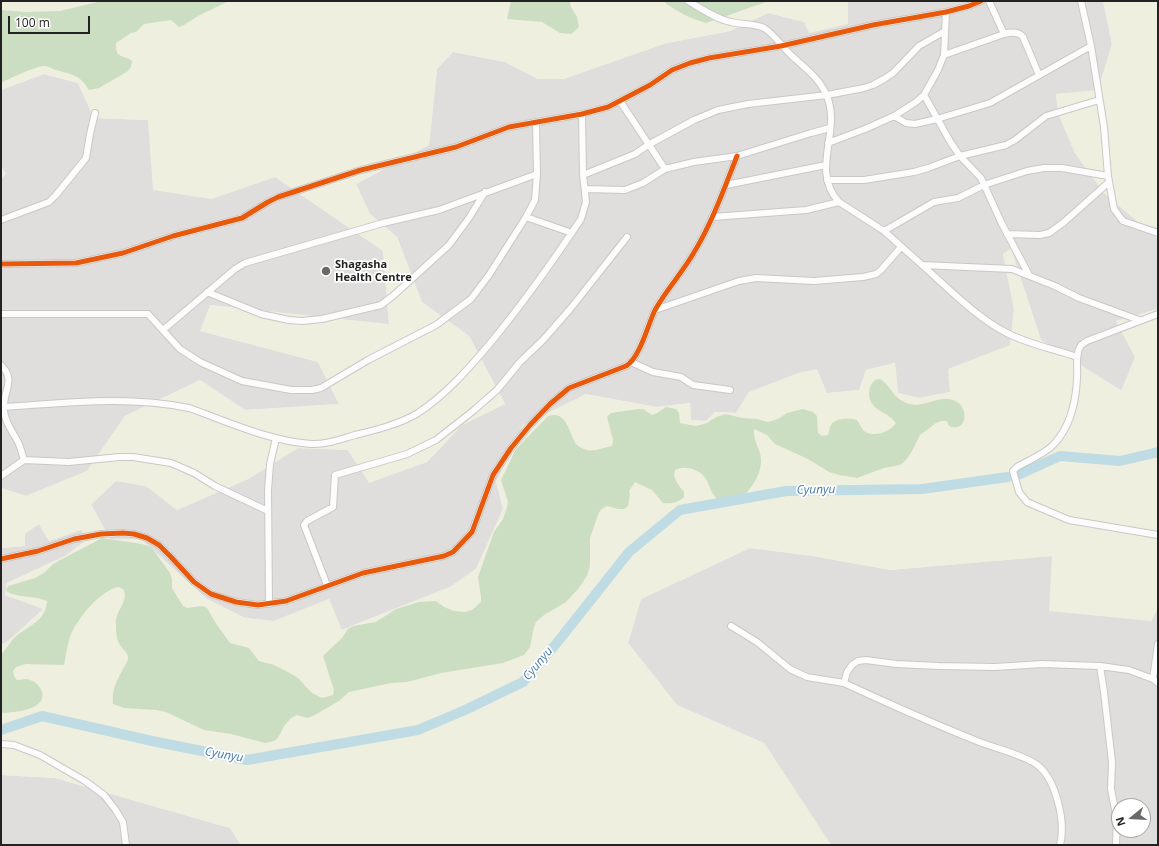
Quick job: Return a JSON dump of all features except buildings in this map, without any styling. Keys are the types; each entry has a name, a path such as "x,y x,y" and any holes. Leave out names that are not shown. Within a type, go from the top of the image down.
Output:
{"street":[{"path":"688,1 732,23 764,28 781,46 812,74 821,85 827,96 832,112 826,165 827,180 834,196 839,202 884,231 964,303 992,324 1006,332 1077,357"},
{"path":"1,264 76,263 123,253 173,236 242,218 268,202 361,170 456,147 520,124 536,123 608,108 650,85 672,70 690,63 709,58 781,46 873,25 946,12 981,1"},
{"path":"989,1 1004,34"},
{"path":"1081,1 1091,46 1104,127 1108,179 1114,209 1123,221 1158,233"},
{"path":"828,143 894,116 924,95 938,70 944,55 946,12"},
{"path":"583,175 635,154 648,145 694,120 724,108 827,96 864,88 893,73 919,46 945,32"},
{"path":"944,55 1012,32 1021,35 1039,75"},
{"path":"894,116 906,124 910,124 937,119 990,103 1091,46"},
{"path":"924,95 951,143 960,156 981,178 1007,234 1029,275"},
{"path":"827,180 864,180 914,172 928,168 960,156 1006,145 1046,116 1099,100"},
{"path":"620,101 665,169"},
{"path":"1,220 49,202 56,195 86,158 95,113"},
{"path":"3,411 105,401 153,402 189,408 276,438 311,444 320,444 365,433 393,424 418,413 450,388 469,368 520,306 581,219 585,210 586,202 586,189 583,175 582,114"},
{"path":"1,314 148,314 180,349 200,362 242,381 291,390 312,390 321,388 368,360 436,325 471,299 489,275 526,217 535,200 537,174 536,123"},
{"path":"586,189 625,190 643,183 665,169 694,162 737,156 830,128"},
{"path":"1,559 38,551 85,536 123,533 134,534 146,538 158,545 172,557 194,582 211,594 236,602 258,605 286,601 363,573 449,555 472,532 493,475 511,448 530,425 550,404 569,388 626,366 631,362 646,336 655,310 693,255 713,217 737,156"},
{"path":"726,185 826,165"},
{"path":"884,231 934,202 958,198 984,185 1027,171 1044,168 1062,168 1108,179"},
{"path":"163,330 235,269 245,263 383,224 439,210 537,174"},
{"path":"1007,234 1040,235 1049,233 1063,224 1108,179"},
{"path":"207,292 261,314 289,320 302,321 322,319 381,305 449,245 469,218 485,192"},
{"path":"713,217 806,210 839,202"},
{"path":"526,217 572,233"},
{"path":"327,586 304,525 307,521 333,507 335,475 407,454 436,440 473,411 497,390 520,362 543,340 627,237"},
{"path":"655,310 740,281 756,278 814,281 863,277 876,274 902,247"},
{"path":"922,265 1012,269 1029,275 1079,298 1139,320"},
{"path":"1158,314 1087,341 1080,346 1077,357 1078,379 1074,405 1066,428 1050,448 1017,467 1014,471 1019,492 1027,502 1069,520 1158,535"},
{"path":"631,362 653,372 681,377 693,385 730,390"},
{"path":"1,365 6,370 9,379 4,396 3,411 8,424 19,443 24,460"},
{"path":"269,604 268,490 270,464 276,438"},
{"path":"1,476 24,460 69,462 133,457 171,463 194,473 215,486 268,511"},
{"path":"731,626 757,642 790,669 807,677 844,683 978,741 1036,764 1046,774 1056,793 1061,815 1060,845"},
{"path":"844,683 847,672 852,665 858,661 866,660 896,664 939,666 995,667 1042,664 1100,666 1129,670 1156,681 1158,644"},
{"path":"1100,666 1112,762 1111,789 1117,820 1116,845"},
{"path":"1,744 14,745 40,756 84,781 104,795 123,822 126,845"}],"shaded area":[{"path":"848,1 1103,1 1112,44 1098,91 1056,94 1058,113 1075,153 1104,193 1158,239 1158,309 1116,321 1135,357 1122,391 1041,340 1011,249 1003,254 1014,309 1010,346 949,369 950,392 919,398 898,393 895,363 866,370 860,390 827,393 749,392 736,413 715,412 706,421 691,420 690,403 656,407 585,394 496,481 503,509 476,569 450,587 341,630 329,599 274,621 245,618 207,599 141,539 110,539 91,504 116,481 146,486 177,510 248,479 298,448 348,450 369,482 427,462 462,425 505,404 469,336 422,302 397,237 370,214 356,184 429,145 437,69 453,52 505,62 538,79 667,43 730,31 768,13 804,22 848,24"},
{"path":"44,74 78,83 94,118 148,120 211,199 275,177 383,251 389,325 211,305 201,331 318,362 339,404 245,410 200,380 125,416 87,471 26,496 1,488 1,179 6,174 1,166 1,90"},
{"path":"39,524 49,541 81,530 88,539 65,556 7,583 5,595 44,609 8,642 1,645 1,548 25,546 24,534"},
{"path":"750,548 813,556 890,570 1052,556 1151,621 1158,608 1158,845 831,845 764,743 677,705 628,643 641,599"},
{"path":"1,775 55,778 230,828 241,845 1,845"}],"green space":[{"path":"1,1 101,1 60,11 27,12 1,10"},
{"path":"101,1 229,1 179,27 171,20 144,24 136,32 131,33 116,43 118,54 132,61 131,67 128,71 99,88 89,90 78,77 44,66 29,70 1,83 1,10 27,12 60,11"},
{"path":"229,1 511,1 507,19 542,22 560,32 577,17 571,7 570,1 663,1 686,15 706,23 769,1 848,1 848,24 809,33 804,22 768,13 730,31 667,43 564,79 538,79 505,62 453,52 437,69 429,145 356,184 370,214 397,237 422,302 469,336 505,404 462,425 427,462 369,483 348,450 298,448 248,479 177,510 146,486 116,481 91,505 110,539 141,539 207,599 245,618 274,621 329,599 342,630 450,587 476,569 503,509 496,482 523,425 586,394 656,407 690,403 691,420 706,421 715,412 736,413 749,392 798,373 817,369 827,393 859,390 866,370 895,363 898,393 919,398 950,392 948,369 1010,345 1014,309 1003,254 1011,249 1041,340 1121,391 1135,357 1116,321 1158,309 1158,608 1151,621 1049,611 1052,556 890,570 813,556 750,548 641,599 628,643 677,705 764,743 831,845 241,845 230,828 55,778 1,775 1,645 8,641 43,609 5,595 7,583 65,556 88,539 81,530 49,541 39,524 25,534 25,546 1,548 1,488 26,496 87,471 125,416 200,380 245,410 339,404 318,362 200,331 210,305 389,324 383,251 275,177 211,199 153,190 148,120 94,118 78,83 44,74 1,90 1,83 14,76 45,66 69,73 79,78 84,81 89,90 128,58 117,54 116,43 131,33 136,32 144,24 171,20 179,27"},
{"path":"511,1 570,1 571,7 577,17 579,27 571,34 560,33 542,22 507,19"},
{"path":"663,1 769,1 706,23 683,14"},
{"path":"1103,1 1158,1 1158,239 1104,193 1075,153 1058,113 1056,94 1098,90 1112,44"},
{"path":"880,379 896,396 904,402 910,404 922,404 940,399 951,399 957,402 961,405 963,410 963,423 960,426 955,427 949,426 947,421 936,423 920,435 911,453 900,465 884,468 857,478 829,472 808,459 775,444 767,435 754,429 755,438 761,456 758,474 750,489 744,495 731,504 724,506 714,496 707,481 696,470 683,468 675,470 675,479 684,492 684,497 674,503 663,503 652,490 635,482 629,491 630,496 628,506 624,509 618,509 607,506 599,512 590,538 590,566 587,576 578,589 566,602 544,615 536,622 530,647 524,655 503,663 441,673 407,682 391,683 349,692 339,701 313,716 307,718 297,715 291,718 284,726 276,740 265,743 231,734 204,730 166,712 124,708 113,704 115,686 128,661 128,656 121,647 116,635 116,619 125,595 124,590 119,587 104,594 83,614 70,637 64,665 26,664 16,667 13,671 17,680 28,679 40,687 42,690 41,701 30,709 1,713 1,654 15,637 40,618 46,608 47,601 16,595 6,591 8,586 35,578 45,572 53,564 102,538 142,544 151,547 170,573 172,588 183,606 187,608 202,606 207,608 230,643 249,648 259,661 274,665 288,672 298,678 312,693 322,698 333,695 334,690 323,656 342,638 348,629 353,626 376,622 396,609 419,602 436,601 444,607 454,611 465,612 472,610 481,602 478,577 494,532 503,519 508,502 501,480 516,449 548,416 559,416 563,419 576,444 587,450 596,450 612,446 613,440 607,417 611,413 643,409 652,415 666,407 676,409 679,413 680,423 696,426 707,423 716,417 726,414 768,422 778,419 787,413 803,409 813,412 817,416 818,433 822,436 828,435 830,427 833,423 839,420 847,419 857,420 864,431 877,434 890,429 896,423 889,416 876,408 870,400 870,386 875,380"}],"waterway":[{"name":"Cyunyu","path":"1018,475 1060,456 1120,461 1158,452"},
{"name":"Cyunyu","path":"1,730 42,716 152,741 247,760 418,730 465,710 523,682 556,644 629,552 680,510 786,491 922,489 1008,477"}],"cycle path":[{"path":"1,264 76,263 123,253 173,236 242,218 278,197 361,170 456,147 509,127 582,114 608,107 650,85 672,70 690,63 709,58 781,46 873,25 946,12 981,1"},
{"path":"1,559 38,551 74,539 101,534 134,534 147,538 159,545 194,582 211,594 236,602 258,605 286,601 363,573 444,556 453,552 472,532 493,475 511,448 530,425 550,404 569,388 626,366 631,362 643,340 655,310 689,261 700,242 717,206 737,156"}],"place":[{"name":"Shagasha Health Centre","path":"326,271"}]}
